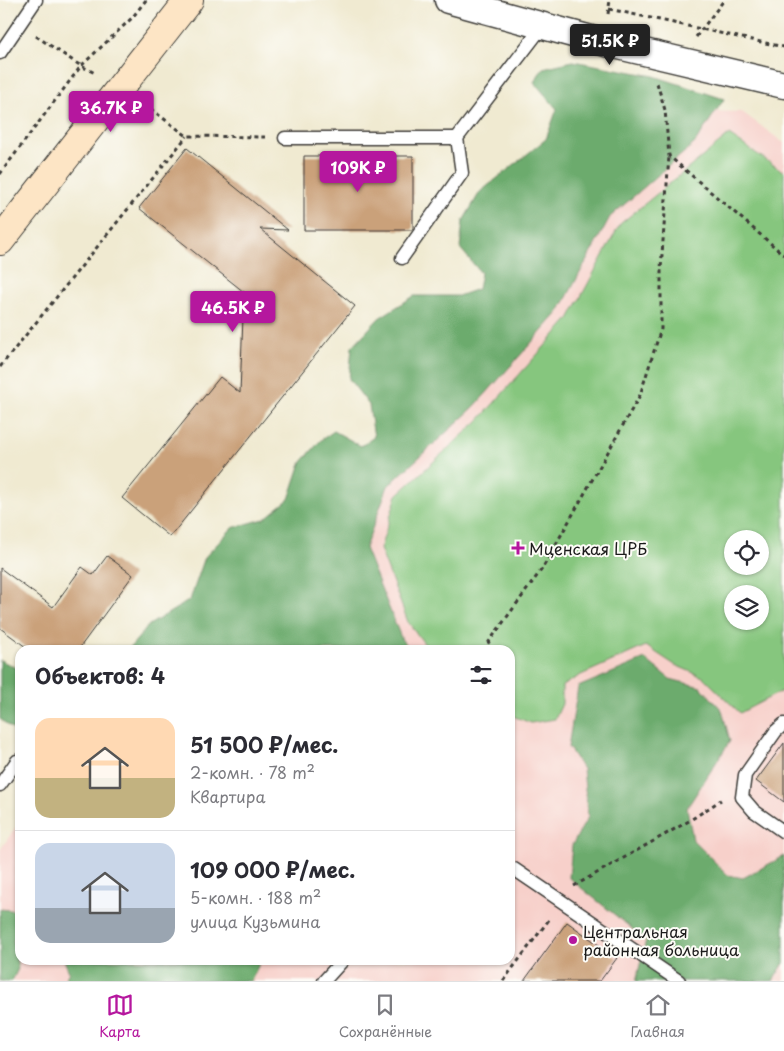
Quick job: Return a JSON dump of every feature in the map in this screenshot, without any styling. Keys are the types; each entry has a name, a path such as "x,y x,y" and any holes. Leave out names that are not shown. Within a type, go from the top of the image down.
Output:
{"main road":[{"path":"0,241 189,0"}],"street":[{"path":"448,0 542,26 784,85"}],"lane":[{"path":"0,53 36,0"},
{"path":"402,258 462,173 457,138 542,26"},
{"path":"284,138 457,138"},
{"path":"784,724 776,731 745,775 742,797 754,811 784,832"},
{"path":"0,785 15,764"},
{"path":"515,871 679,981"},
{"path":"324,981 338,965"}],"path":[{"path":"0,174 81,66 132,18 146,0"},
{"path":"609,9 784,47"},
{"path":"487,645 542,569 640,395 661,329 660,269 669,156 665,110 656,80"},
{"path":"0,367 187,136"},
{"path":"669,156 784,255"},
{"path":"515,965 576,883 690,821 743,786"},
{"path":"503,981 515,965"}],"shaded area":[{"name":"Мценская ЦРБ","path":"665,110 742,112 784,143 784,981 0,981 0,850 15,828 15,965 515,965 515,645 149,645 296,557"}],"green space":[{"path":"573,61 654,76 724,99 695,143 610,217 559,312 474,407 388,486 365,548 402,640 406,645 132,645 149,625 190,600 205,557 232,528 264,519 289,499 301,463 321,440 334,431 361,446 374,437 369,405 349,379 352,347 379,318 414,296 458,296 478,289 481,273 460,248 463,221 480,192 546,139 557,109 534,82 543,68"},
{"path":"729,135 784,172 784,690 740,713 703,677 675,665 646,646 581,675 562,686 562,704 555,719 531,723 515,717 515,645 425,645 408,622 380,549 397,495 478,421 569,319 620,224"},
{"path":"645,659 670,679 701,687 722,710 730,741 687,808 693,840 728,875 743,878 784,856 784,963 773,981 636,981 646,940 569,878 572,845 588,817 583,769 568,747 578,687"},
{"path":"0,660 15,668 15,731 0,719"},
{"path":"0,909 15,910 15,939 13,940 15,965 17,965 18,969 12,981 0,981"},
{"path":"66,965 259,965 251,981 64,981 69,972"}],"building":[{"path":"187,148 288,230 260,229 355,306 170,537 122,498 220,377 240,393 244,292 139,208"},
{"path":"304,156 413,156 412,230 304,230"},
{"path":"107,556 133,575 82,645 23,645 0,628 0,568 53,607 82,567 93,575"},
{"path":"784,743 784,802 756,781"},
{"name":"Центральная районная больница","path":"567,922 617,958 600,981 524,981"}],"place":[{"name":"Мценская ЦРБ","path":"518,548"},
{"name":"Центральная районная больница","path":"573,940"}]}
